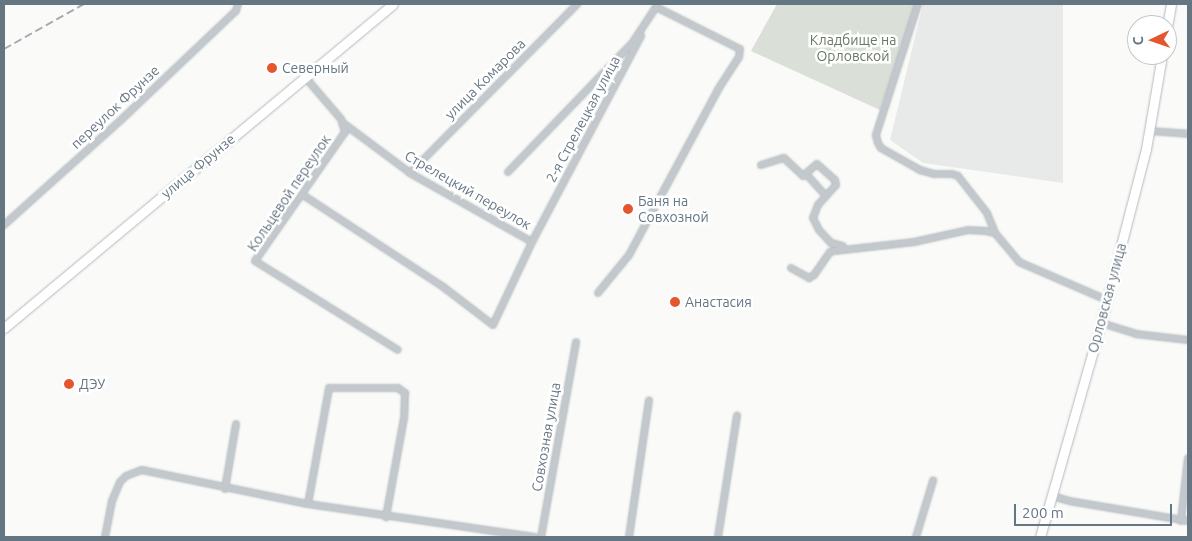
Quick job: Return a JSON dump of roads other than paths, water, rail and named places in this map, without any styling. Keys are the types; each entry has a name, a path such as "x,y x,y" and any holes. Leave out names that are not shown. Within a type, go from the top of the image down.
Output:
{"street":[{"name":"переулок Фрунзе","path":"4,224 122,120 236,11 238,4"},
{"name":"улица Фрунзе","path":"4,328 390,4"},
{"name":"улица Комарова","path":"410,173 577,4"},
{"path":"918,4 876,139 882,148 920,170 934,174 958,176 987,213 994,233 1019,262 1093,294 1104,301"},
{"path":"598,293 629,255 719,88 741,52 740,49 658,6"},
{"name":"2-я Стрелецкая улица","path":"508,172 633,42 658,6"},
{"name":"2-я Стрелецкая улица","path":"302,195 442,286 493,326 532,242 658,6"},
{"name":"Орловская улица","path":"1040,537 1101,323 1104,301 1110,289 1146,149 1160,65"},
{"name":"Кольцевой переулок","path":"305,77 343,123 345,130 302,195 255,260 398,350"},
{"name":"Стрелецкий переулок","path":"343,123 410,173 532,242"},
{"path":"1149,131 1188,134"},
{"path":"761,166 784,158 800,175 807,175 817,164 835,180 835,186 818,205 813,218 819,230 831,243 851,248"},
{"path":"807,175 826,196"},
{"path":"830,252 914,242 968,230 994,233"},
{"path":"791,268 806,277 813,277 830,252 831,243"},
{"path":"1093,294 1103,294 1110,289"},
{"path":"4,335 34,302"},
{"path":"1101,323 1136,334 1188,340"},
{"name":"Совхозная улица","path":"541,537 576,342"},
{"path":"308,504 329,388 398,388 405,393 404,418 386,517"},
{"path":"630,537 649,400"},
{"path":"718,537 737,415"},
{"path":"225,489 236,424"},
{"path":"1052,496 1069,501 1185,521 1188,458"},
{"path":"105,537 112,501 120,482 126,476 142,470 225,489 308,504 386,517 535,537"},
{"path":"916,537 933,481"}],"railway":[{"path":"4,49 84,4"}],"place":[{"name":"Северный","path":"272,68"},
{"name":"Баня на Совхозной","path":"628,209"},
{"name":"Анастасия","path":"675,302"},
{"name":"ДЭУ","path":"69,384"}],"park label":[{"name":"Кладбище на Орловской","path":"853,48"}]}
